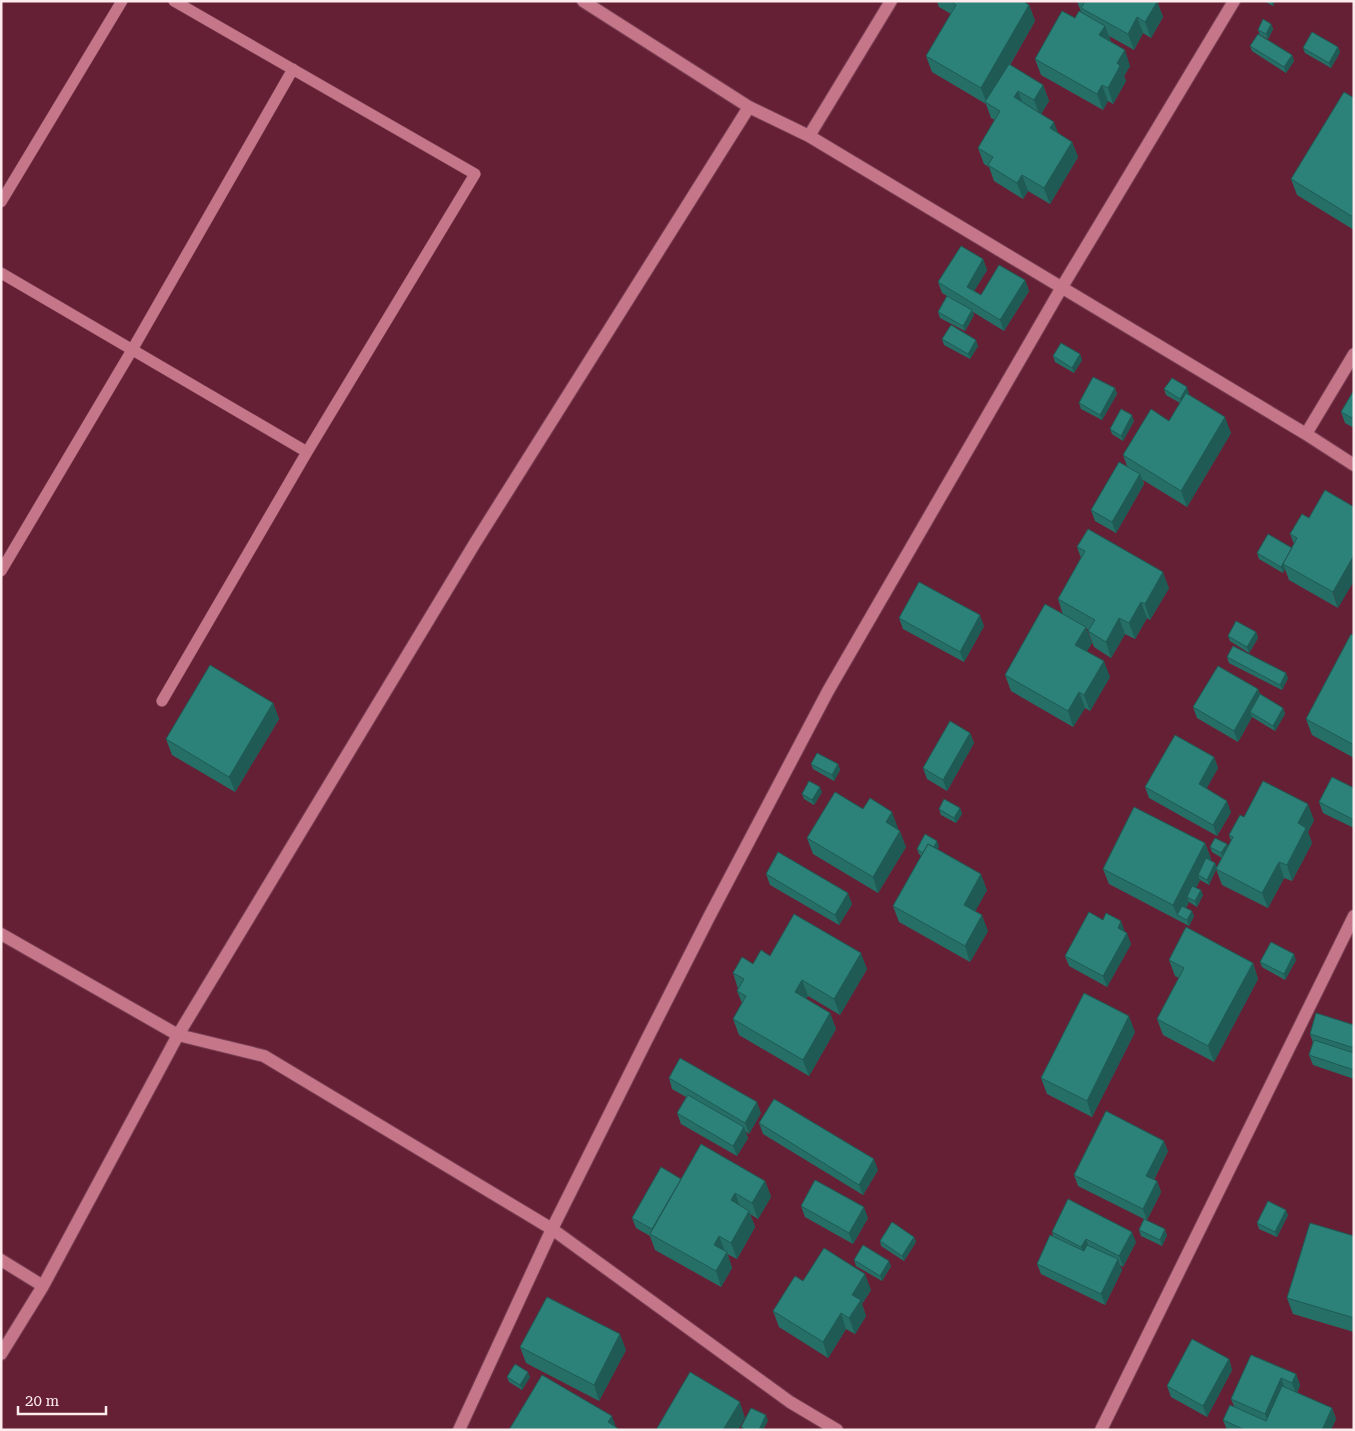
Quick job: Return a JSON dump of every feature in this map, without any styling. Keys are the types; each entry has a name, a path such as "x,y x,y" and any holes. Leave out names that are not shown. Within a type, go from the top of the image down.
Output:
{"street":[{"path":"582,1 749,107 809,136 1306,434 1354,465"},
{"path":"809,136 891,1"},
{"path":"459,1430 552,1229 709,917 828,691 1062,287 1234,1"},
{"path":"1,1354 43,1286 178,1036 475,543 749,107"},
{"path":"1306,434 1354,354"},
{"path":"1101,1430 1354,916"},
{"path":"1,934 178,1036 264,1056 552,1229 790,1402 837,1430"},
{"path":"1,1260 43,1286"}],"lane":[{"path":"1,202 122,1"},
{"path":"162,702 307,452 474,174 174,1"},
{"path":"1,571 132,350 293,70"},
{"path":"1,273 307,452"}],"building":[{"path":"951,1 1023,1 1029,5 981,88 926,56 956,5"},
{"path":"1085,1 1157,2 1145,22 1137,17 1128,34 1081,8"},
{"path":"1062,11 1075,18 1079,11 1105,26 1099,35 1125,50 1117,63 1120,66 1108,88 1102,85 1097,94 1035,59"},
{"path":"1263,19 1271,24 1266,34 1258,30"},
{"path":"1312,32 1338,47 1329,63 1303,48"},
{"path":"1258,34 1292,55 1284,67 1250,46"},
{"path":"1009,64 1043,85 1034,100 1018,91 1014,97 1054,122 1050,128 1072,142 1044,188 1022,175 1017,183 988,165 993,157 978,148 1000,111 985,102"},
{"path":"1344,92 1354,98 1353,217 1291,179"},
{"path":"961,246 983,259 967,287 981,295 999,265 1025,280 1000,320 938,282"},
{"path":"947,296 972,310 963,326 938,312"},
{"path":"951,325 976,340 968,354 942,339"},
{"path":"1061,343 1080,354 1072,368 1053,356"},
{"path":"1093,377 1115,388 1100,415 1079,403"},
{"path":"1172,378 1187,387 1180,399 1164,389"},
{"path":"1354,390 1354,419 1341,412"},
{"path":"1186,393 1225,417 1181,491 1123,455 1151,409 1169,421"},
{"path":"1121,409 1132,415 1121,436 1110,429"},
{"path":"1119,462 1140,474 1112,522 1091,510"},
{"path":"1325,490 1354,507 1354,555 1333,592 1283,564 1297,538 1290,534 1302,514 1309,518"},
{"path":"1088,529 1163,572 1145,604 1141,602 1129,623 1119,618 1106,642 1088,631 1095,620 1058,599 1085,551 1077,547"},
{"path":"1268,534 1292,548 1281,567 1257,553"},
{"path":"919,582 980,615 960,652 899,618"},
{"path":"1045,604 1086,627 1075,645 1104,661 1084,695 1079,692 1068,711 1005,675"},
{"path":"1236,621 1256,632 1247,647 1228,636"},
{"path":"1351,634 1354,636 1354,745 1306,719"},
{"path":"1233,646 1286,673 1280,685 1227,657"},
{"path":"210,665 273,703 229,777 166,739"},
{"path":"1218,666 1258,689 1234,731 1193,707"},
{"path":"1260,694 1283,708 1273,726 1250,712"},
{"path":"950,721 970,733 943,780 923,768"},
{"path":"1175,735 1214,757 1199,784 1227,801 1213,825 1145,787"},
{"path":"817,753 838,764 832,775 811,764"},
{"path":"1332,777 1354,788 1354,820 1319,802"},
{"path":"809,781 820,787 812,800 802,794"},
{"path":"1263,781 1308,804 1298,823 1306,828 1287,865 1279,862 1262,893 1216,869 1233,837 1229,835 1240,815 1244,817"},
{"path":"835,792 863,809 870,798 892,812 886,822 900,831 873,877 807,838"},
{"path":"944,799 960,808 954,818 939,809"},
{"path":"1134,807 1205,843 1173,905 1103,869"},
{"path":"925,834 937,841 934,847 928,844 923,853 917,849"},
{"path":"1215,838 1227,844 1221,853 1210,847"},
{"path":"928,844 981,874 964,905 982,915 965,946 893,906"},
{"path":"778,852 848,893 835,915 766,874"},
{"path":"1206,858 1215,863 1207,880 1198,875"},
{"path":"1192,886 1201,890 1195,901 1187,897"},
{"path":"1182,906 1192,911 1187,920 1177,915"},
{"path":"1089,912 1103,920 1106,913 1121,921 1118,928 1127,933 1103,976 1065,956"},
{"path":"794,914 861,953 834,999 802,980 795,992 830,1013 803,1060 733,1019 746,996 737,991 744,979 733,973 742,957 753,964 761,950 770,956"},
{"path":"1186,927 1253,963 1208,1046 1157,1019 1184,968 1169,960"},
{"path":"1271,942 1294,954 1284,974 1260,962"},
{"path":"1084,993 1129,1016 1087,1101 1041,1078"},
{"path":"1316,1013 1354,1025 1354,1048 1310,1034"},
{"path":"1314,1040 1354,1053 1354,1070 1309,1055"},
{"path":"680,1058 757,1102 745,1123 669,1078"},
{"path":"688,1095 744,1127 733,1146 677,1113"},
{"path":"774,1099 874,1159 859,1185 759,1123"},
{"path":"1106,1111 1164,1141 1146,1176 1157,1181 1143,1209 1074,1175"},
{"path":"701,1144 765,1181 752,1203 735,1193 731,1200 749,1211 731,1243 719,1236 714,1245 727,1252 716,1271 650,1234"},
{"path":"661,1167 681,1179 652,1229 632,1218"},
{"path":"815,1180 864,1207 849,1233 801,1206"},
{"path":"1068,1199 1132,1232 1119,1256 1086,1239 1081,1247 1052,1232"},
{"path":"1268,1201 1286,1210 1275,1232 1257,1223"},
{"path":"1144,1219 1165,1229 1160,1240 1139,1230"},
{"path":"892,1222 914,1237 902,1256 880,1241"},
{"path":"1310,1223 1354,1236 1354,1318 1287,1298"},
{"path":"1050,1235 1084,1251 1087,1245 1118,1259 1101,1294 1037,1264"},
{"path":"863,1245 889,1261 880,1276 854,1260"},
{"path":"824,1248 865,1274 852,1295 861,1300 849,1318 841,1313 823,1342 773,1311 795,1276 803,1281"},
{"path":"547,1297 620,1334 594,1385 520,1347"},
{"path":"1192,1339 1229,1359 1203,1406 1167,1386"},
{"path":"1251,1355 1296,1374 1292,1383 1281,1378 1265,1414 1231,1399"},
{"path":"515,1364 528,1372 520,1385 507,1377"},
{"path":"690,1372 740,1402 723,1430 656,1430"},
{"path":"542,1375 612,1416 608,1422 620,1430 509,1430"},
{"path":"1282,1386 1332,1408 1322,1430 1245,1430 1223,1420 1230,1405 1266,1421"},
{"path":"751,1408 766,1415 759,1430 746,1430 741,1427"}]}
